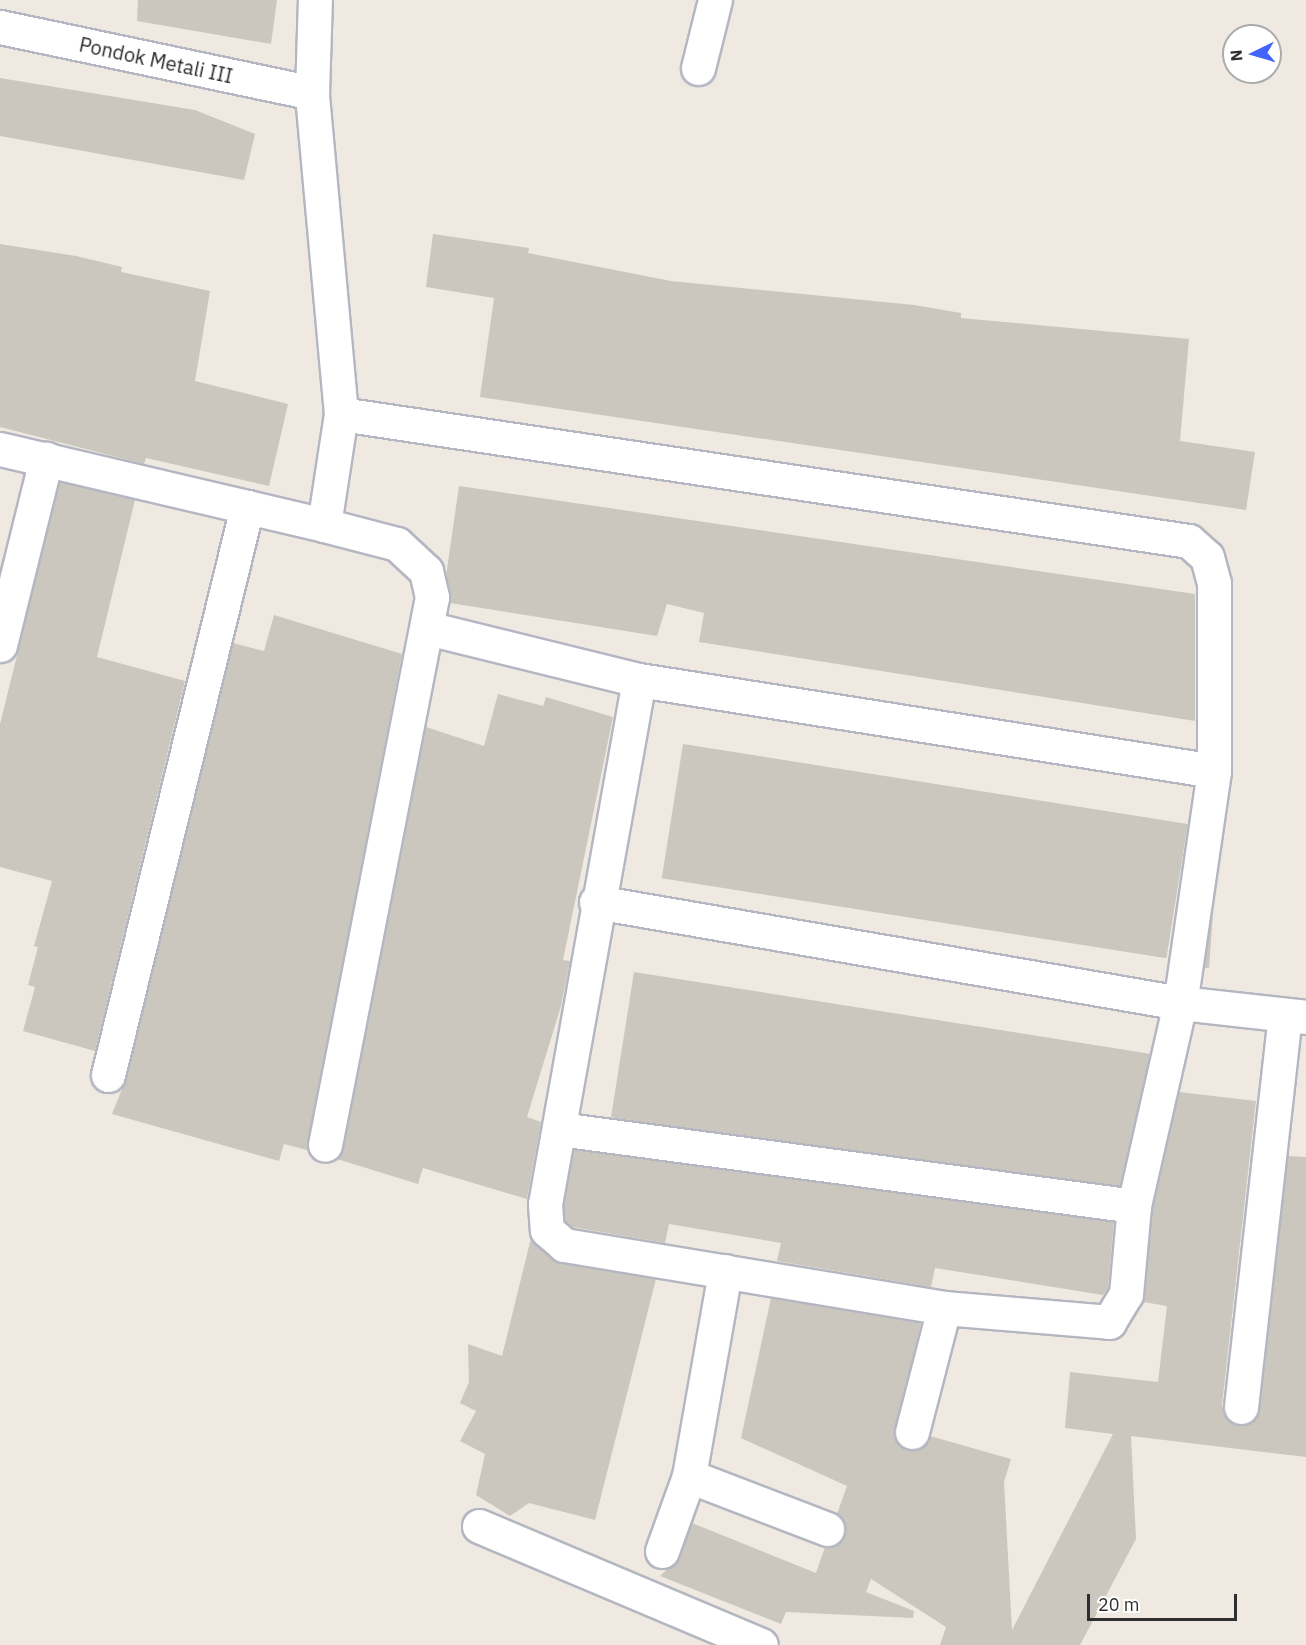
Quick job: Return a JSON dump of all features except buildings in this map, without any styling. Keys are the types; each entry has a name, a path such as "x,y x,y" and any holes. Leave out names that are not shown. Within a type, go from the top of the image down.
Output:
{"street":[{"path":"315,0 312,93 341,414 324,525"},
{"path":"698,68 715,0"},
{"name":"Pondok Metali III","path":"0,27 312,93"},
{"path":"341,414 1189,541 1207,557 1214,583 1214,771 1180,1003 1134,1206 1126,1294 1109,1322 944,1308 564,1245 547,1230 545,1204 596,903 639,680"},
{"path":"0,448 397,544 414,556 426,571 432,597 427,628 325,1145"},
{"path":"0,645 46,459"},
{"path":"108,1075 247,507"},
{"path":"427,628 639,680 1214,771"},
{"path":"596,903 1180,1003 1295,1016 1241,1407"},
{"path":"559,1129 1134,1206"},
{"path":"662,1551 689,1476 724,1271"},
{"path":"912,1432 944,1308"},
{"path":"689,1476 827,1529"},
{"path":"479,1526 761,1645"}]}
